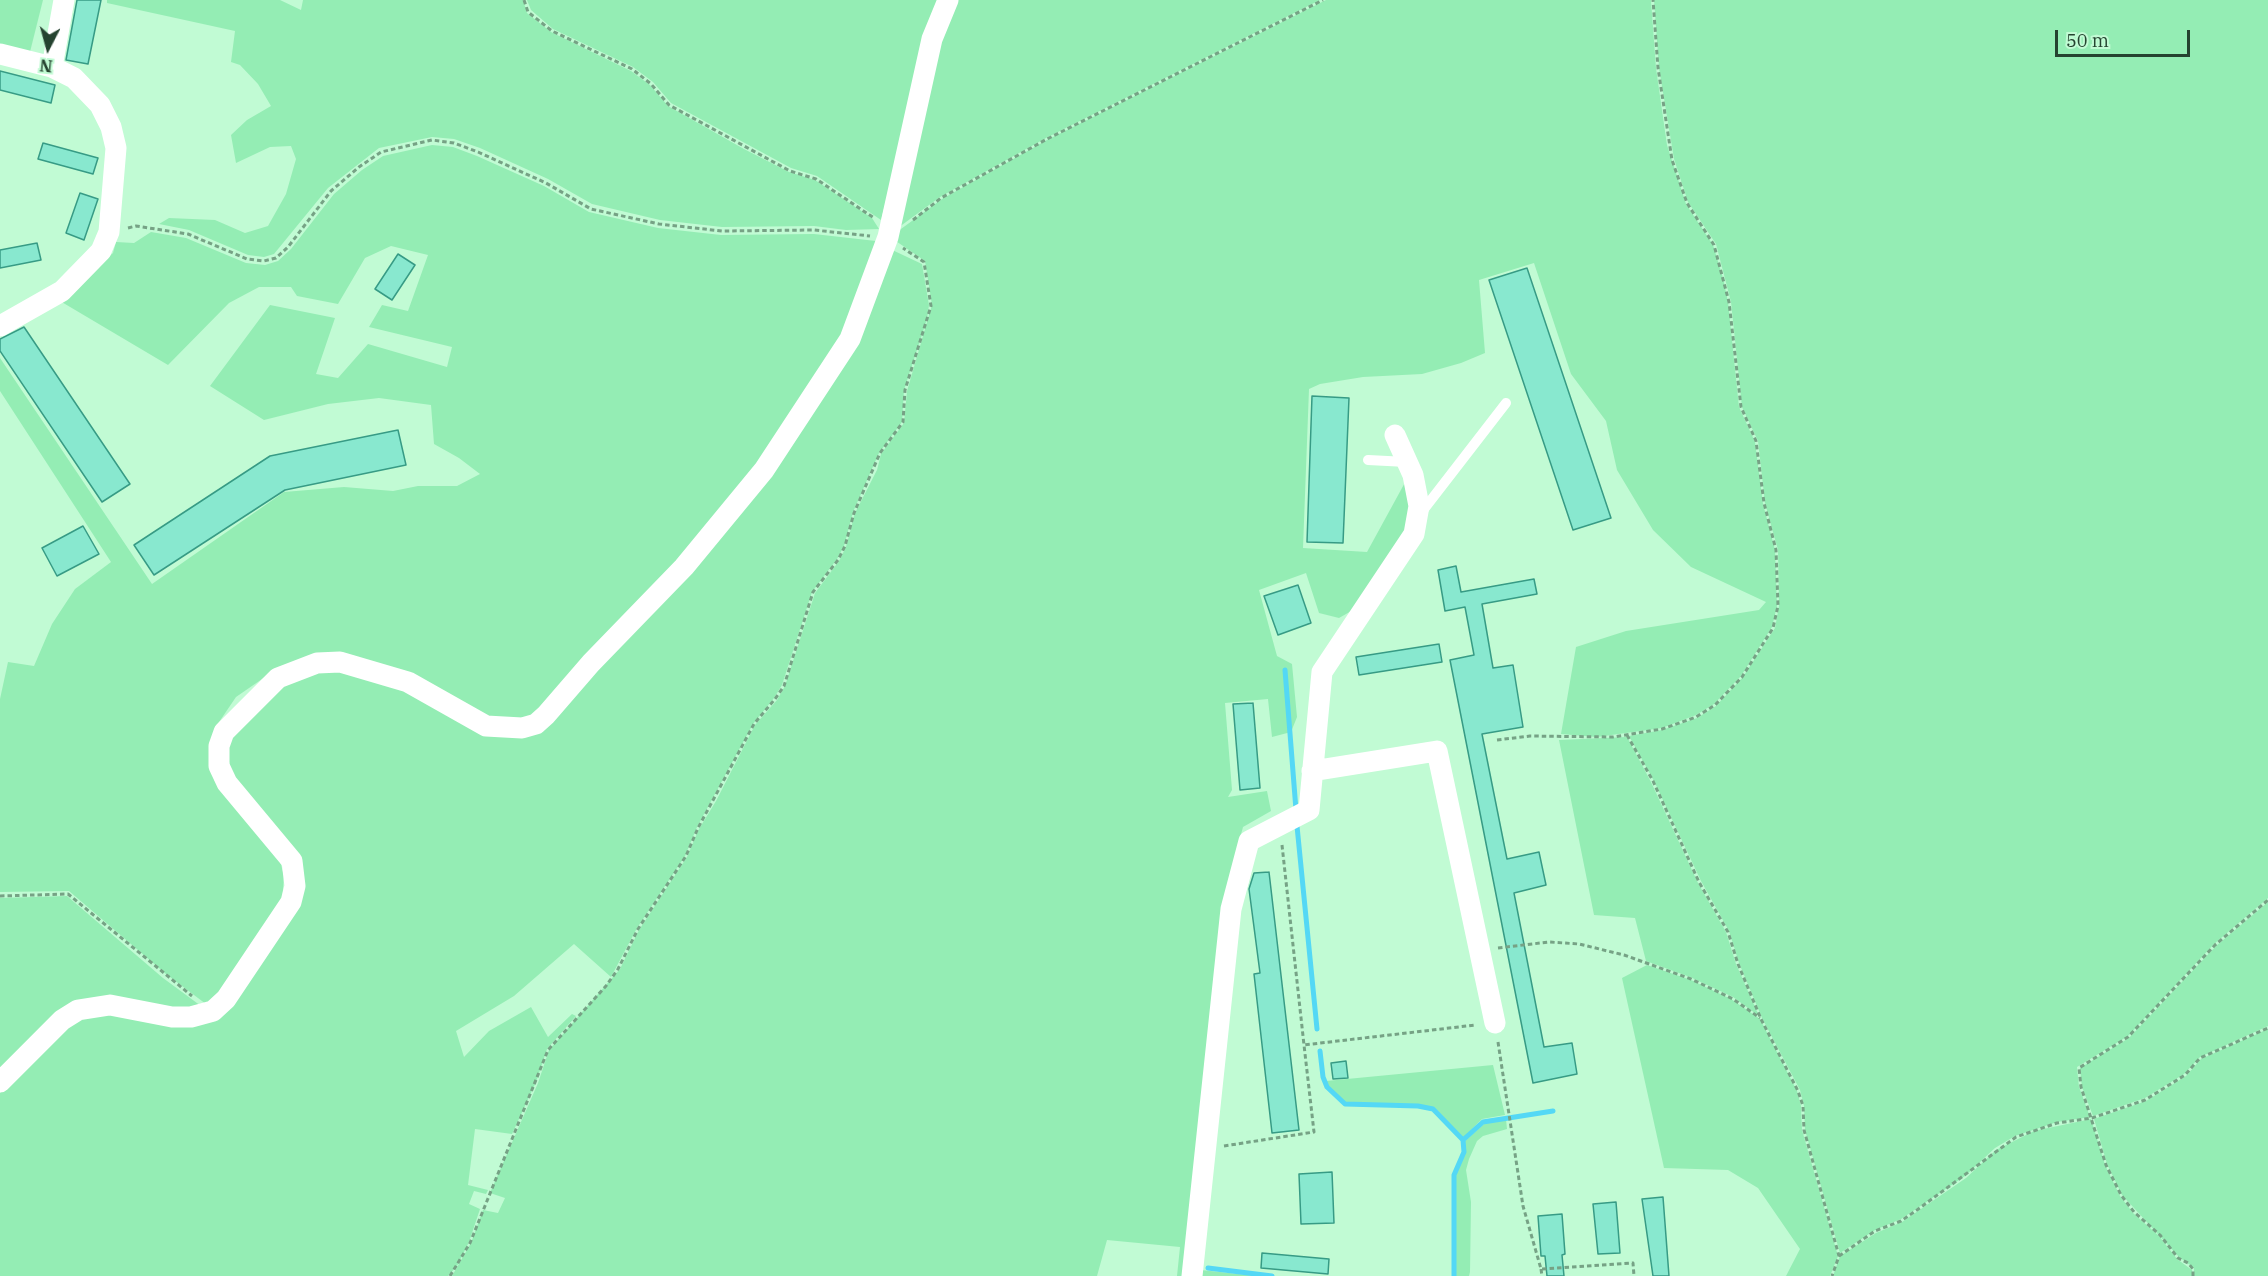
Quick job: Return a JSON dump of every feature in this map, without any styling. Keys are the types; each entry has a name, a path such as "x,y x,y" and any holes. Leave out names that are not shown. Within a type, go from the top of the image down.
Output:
{"street":[{"path":"52,67 64,0"},
{"path":"0,1082 62,1020 78,1010 110,1005 172,1017 203,1016 213,1011 226,999 291,902 295,886 292,861 227,783 219,766 219,746 224,732 260,693 278,678 317,663 340,662 408,682 486,726 507,730 536,724 684,567 764,470 850,339 888,237 932,39 948,0"},
{"path":"0,54 52,67 74,78 100,105 111,127 116,148 116,171 109,232 101,251 62,291 41,305 0,326"},
{"path":"1192,1276 1231,909 1249,841 1309,810 1322,672 1414,534 1419,506 1407,462 1395,435"},
{"path":"1312,771 1437,751 1495,1023"}],"lane":[{"path":"1419,516 1506,403"},
{"path":"1368,460 1407,462"}],"path":[{"path":"450,1276 470,1243 548,1050 606,986 618,969 638,929 686,856 698,828 754,724 780,693 791,666 813,592 838,560 845,546 854,513 880,453 903,422 905,390 931,306 924,262 888,237 873,217 816,179 790,171 669,105 651,84 632,69 552,31 528,12 524,0"},
{"path":"109,232 136,226 164,229 188,234 247,259 264,261 276,258 331,190 359,167 381,152 432,140 454,143 478,152 546,183 591,208 659,224 722,231 814,230 888,237 941,198 1047,140 1323,0"},
{"path":"1497,740 1530,736 1597,739 1662,729 1696,717 1715,705 1742,677 1773,627 1778,606 1776,550 1764,503 1756,441 1741,407 1729,302 1714,245 1687,203 1669,144 1658,68 1653,0"},
{"path":"1627,735 1653,781 1699,882 1728,932 1738,964 1761,1019 1798,1091 1803,1106 1804,1130 1839,1256 1832,1276"},
{"path":"1207,1149 1314,1132 1280,825"},
{"path":"0,896 68,894 165,977 213,1011"},
{"path":"2193,1276 2193,1269 2188,1263 2178,1258 2160,1235 2134,1212 2121,1195 2106,1165 2081,1087 2079,1068 2128,1037 2215,945 2268,900"},
{"path":"1479,950 1549,942 1590,947 1691,979 1733,999 1761,1019"},
{"path":"1304,1046 1495,1023 1523,1206 1542,1276"},
{"path":"1839,1256 1875,1231 1909,1215 2016,1137 2057,1123 2092,1118 2145,1100 2185,1075 2200,1058 2268,1028"},
{"path":"1541,1269 1633,1263 1634,1276"}],"green space":[{"path":"0,0 43,0 29,56 0,48"},
{"path":"107,0 280,0 301,10 303,0 523,0 527,13 551,32 631,71 650,85 668,106 744,149 789,172 815,180 872,218 879,229 846,230 814,226 722,227 660,220 592,204 548,179 480,148 454,139 432,137 379,148 328,188 274,254 264,257 248,255 189,230 159,224 169,218 215,220 245,233 268,226 286,194 296,159 291,146 270,147 236,163 231,135 247,120 271,106 258,84 240,65 231,62 235,31 107,3"},
{"path":"527,0 939,0 881,220 817,176 791,168 671,103 653,82 633,67 553,29 531,10"},
{"path":"955,0 1320,0 1046,138 940,197 891,233 931,61"},
{"path":"1326,0 1651,0 1656,68 1667,145 1686,204 1713,245 1723,278 1728,302 1739,407 1755,442 1763,504 1775,550 1777,606 1772,627 1741,676 1714,704 1696,715 1662,728 1597,737 1561,734 1576,647 1626,631 1759,610 1766,602 1691,567 1653,530 1617,470 1606,421 1571,374 1534,263 1479,280 1485,353 1461,363 1422,374 1363,377 1320,384 1309,389 1303,548 1367,552 1408,477 1415,518 1353,610 1339,618 1319,613 1306,573 1259,590 1277,656 1292,664 1297,717 1291,732 1272,737 1268,699 1225,703 1232,790 1228,797 1267,791 1271,811 1243,827 1237,849 1184,1276 1177,1276 1180,1247 1107,1240 1097,1276 452,1276 471,1243 483,1210 498,1213 505,1198 490,1193 538,1083 549,1050 620,969 639,930 687,857 699,829 755,725 777,700 785,686 815,593 839,561 846,547 855,513 877,470 881,454 904,423 907,391 932,305 925,261 890,237 942,199 1047,140"},
{"path":"1654,0 2268,0 2268,898 2214,944 2128,1036 2077,1067 2079,1087 2090,1117 2057,1122 2015,1136 1995,1148 1965,1176 1916,1209 1901,1219 1875,1230 1840,1253 1805,1130 1804,1106 1800,1090 1762,1018 1739,963 1729,931 1701,881 1654,781 1629,736 1662,730 1697,718 1716,706 1743,677 1775,628 1779,606 1778,550 1765,503 1758,441 1742,407 1731,302 1716,244 1688,202 1674,159 1659,68"},
{"path":"432,145 453,147 477,156 544,186 589,212 658,228 721,235 814,234 876,241 855,311 831,355 716,525 542,711 506,725 368,662 278,668 236,697 215,728 210,754 278,853 284,876 282,902 222,993 206,1004 166,974 69,891 0,892 0,699 8,662 34,666 52,624 75,589 111,562 0,391 0,358 152,584 284,492 344,487 393,491 418,486 457,486 480,474 459,458 434,444 431,405 379,398 328,404 264,420 210,386 270,305 335,318 316,374 338,378 368,344 447,367 452,347 369,327 382,305 408,311 428,255 391,246 365,258 338,304 297,296 291,287 259,287 229,303 168,365 60,301 113,253 116,242 134,243 151,232 186,238 246,263 265,265 278,261 291,249 334,194 362,170 383,156"},
{"path":"888,248 922,264 929,305 927,319 904,390 902,422 879,453 853,512 844,546 812,592 782,685 753,724 697,827 685,856 637,928 611,977 574,944 514,996 456,1031 464,1057 489,1031 531,1007 548,1037 572,1014 576,1016 547,1049 536,1082 512,1134 475,1129 468,1185 488,1190 486,1194 474,1191 469,1204 480,1209 469,1242 457,1266 448,1276 0,1276 0,1093 53,1036 88,1011 203,1023 298,893 234,780 225,747 265,693 321,670 365,673 518,736 763,478"},
{"path":"1627,737 1651,782 1698,883 1726,932 1736,964 1759,1016 1733,997 1690,977 1646,961 1635,918 1594,915 1559,740"},
{"path":"67,896 163,978 201,1006 195,1009 94,1001 0,1072 0,898"},
{"path":"2268,902 2268,1026 2200,1057 2184,1074 2145,1098 2093,1116 2082,1087 2080,1068 2129,1038 2216,946"},
{"path":"1647,965 1691,980 1731,999 1760,1019 1797,1091 1801,1106 1802,1130 1838,1256 1830,1276 1786,1276 1800,1249 1758,1188 1728,1170 1664,1168 1622,978"},
{"path":"2268,1029 2268,1276 2194,1276 2194,1268 2179,1257 2122,1195 2107,1164 2094,1119 2146,1101 2186,1076 2201,1059"},
{"path":"1493,1065 1505,1115 1482,1119 1463,1138 1434,1107 1345,1103 1334,1095 1326,1081"},
{"path":"1506,1119 1507,1129 1483,1136 1477,1141 1469,1159 1466,1170 1471,1202 1470,1272 1469,1276 1455,1276 1455,1176 1465,1152 1465,1141 1484,1124"},
{"path":"2091,1119 2105,1165 2120,1196 2133,1213 2159,1236 2177,1259 2192,1270 2192,1276 1833,1276 1840,1256 1876,1233 1902,1222 1966,1178 1996,1150 2034,1131"},
{"path":"1201,1270 1257,1276 1200,1276"}],"building":[{"path":"77,0 101,0 88,64 66,60"},
{"path":"0,71 55,85 51,103 0,90"},
{"path":"43,143 98,158 93,174 38,159"},
{"path":"80,193 98,199 84,240 66,233"},
{"path":"37,243 41,260 0,268 0,250"},
{"path":"398,254 415,265 392,300 375,289"},
{"path":"1527,268 1611,518 1573,530 1489,280"},
{"path":"24,327 130,484 102,502 0,351 0,339"},
{"path":"1312,396 1349,398 1343,543 1307,542"},
{"path":"398,430 406,465 285,490 154,575 134,545 270,456"},
{"path":"83,526 99,554 57,576 42,548"},
{"path":"1456,566 1461,592 1534,579 1537,594 1482,604 1493,668 1513,665 1523,727 1482,734 1507,859 1539,852 1546,885 1514,893 1544,1047 1572,1043 1577,1074 1533,1083 1450,660 1474,655 1465,607 1445,611 1438,570"},
{"path":"1298,585 1311,623 1278,635 1264,596"},
{"path":"1439,644 1442,662 1359,675 1356,657"},
{"path":"1253,703 1260,788 1240,790 1233,704"},
{"path":"1269,872 1299,1130 1272,1133 1254,974 1260,973 1249,889 1254,873"},
{"path":"1346,1061 1348,1078 1333,1079 1331,1063"},
{"path":"1332,1172 1334,1223 1301,1224 1299,1174"},
{"path":"1663,1197 1669,1276 1653,1276 1642,1199"},
{"path":"1616,1202 1620,1253 1598,1254 1593,1204"},
{"path":"1562,1214 1564,1276 1547,1276 1545,1256 1541,1256 1538,1216"},
{"path":"1262,1253 1329,1259 1328,1274 1261,1268"}],"waterway":[{"path":"1285,670 1296,810"},
{"path":"1297,826 1317,1029"},
{"path":"1320,1051 1323,1077 1327,1087 1345,1104 1418,1106 1433,1109 1463,1140 1464,1152 1454,1175 1454,1276"},
{"path":"1463,1140 1483,1122 1553,1111"},
{"path":"1208,1268 1272,1276"}]}
